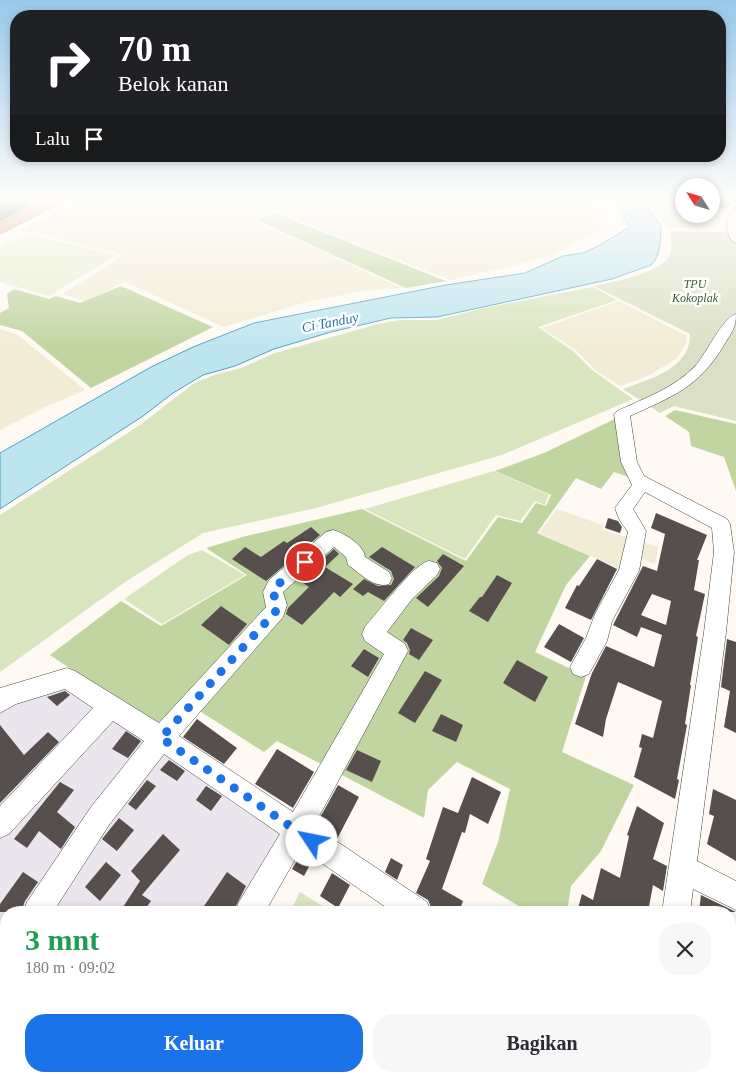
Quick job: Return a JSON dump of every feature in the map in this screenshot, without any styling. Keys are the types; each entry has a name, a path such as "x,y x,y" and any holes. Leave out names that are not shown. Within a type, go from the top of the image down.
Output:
{"street":[{"path":"677,906 684,869 724,552 729,526 637,480 630,462 622,414 682,386 701,368 736,318"},
{"path":"581,667 596,641 602,620 629,572 637,531 628,519 624,508 642,483"},
{"path":"41,906 100,816 161,738 276,611 277,605 273,592 276,586 333,537 356,554 355,560 382,578"},
{"path":"252,906 297,831 397,651 373,634 405,593 430,569"},
{"path":"0,702 9,695 67,678 161,738 408,906"},
{"path":"0,825 111,706"},
{"path":"684,869 736,896"}],"shaded area":[{"path":"101,249 318,249 402,288 363,291 306,302 224,327 125,282 85,301 62,294 124,255"},
{"path":"372,249 563,249 555,254 505,268 450,280"},
{"path":"619,301 687,336 686,344 676,359 648,376 620,386 595,370 577,351 542,328"},
{"path":"0,329 18,335 85,390 0,430"},
{"path":"557,509 603,525 603,530 658,547 655,564 629,554 620,569 539,533"},
{"path":"65,682 290,832 247,906 0,906 0,706"}],"green space":[{"path":"0,249 93,249 117,255 49,296 0,282"},
{"path":"321,249 367,249 446,281 406,288"},
{"name":"TPU Kokoplak","path":"671,249 736,249 736,421 674,406 660,413 623,389 667,371 676,364 684,356 690,334 594,286 647,272 665,261 671,253"},
{"path":"121,286 213,327 91,388 22,331 0,325 0,313 9,308 7,294 14,289 49,299 56,296 80,303"},
{"path":"593,287 617,300 538,327 573,351 592,370 633,399 502,455 316,508 203,533 125,582 0,672 0,515 140,425 193,384 214,375 241,368 275,353 378,324 400,320 437,320 484,308"},
{"path":"675,410 736,424 736,491 724,457 691,446 689,432 665,416"},
{"path":"619,417 634,479 614,472 601,489 576,478 537,533 590,556 566,585 535,652 586,676 562,752 634,785 601,851 571,886 568,906 519,906 482,884 498,842 510,789 457,762 428,790 424,818 277,741 264,752 198,710 174,738 50,655 121,601 161,626 247,575 206,548 246,536 362,509 466,561 498,517 522,523 536,503 546,506 551,495 495,471 544,453"},
{"path":"494,471 549,495 545,505 535,501 520,521 496,515 465,559 365,509"},
{"path":"202,550 245,575 162,624 124,599 188,555"},
{"path":"300,892 322,906 293,906"}],"water":[{"name":"Ci Tanduy","path":"591,249 659,249 657,257 651,265 612,279 437,317 391,318 331,332 274,349 235,366 203,375 173,393 143,416 0,509 0,453 151,367 193,347 254,323 446,285 525,273 563,256 583,253"}],"building":[{"path":"656,513 707,535 697,560 699,560 694,590 705,594 696,636 698,637 685,724 687,725 675,799 634,777 642,748 639,747 642,734 653,738 662,701 618,682 606,719 603,737 575,724 592,673 606,646 654,667 662,635 641,627 637,637 613,625 643,566 657,571 665,534 651,528","holes":["652,594 671,601 666,625 641,615"]},
{"path":"608,518 618,521 622,527 620,533 605,528"},
{"path":"311,527 320,535 266,581 232,559 245,547 261,557 284,541 287,543"},
{"path":"382,547 415,567 384,601 368,592 363,596 353,589 364,579 378,586 391,585 394,579 391,571 369,557"},
{"path":"334,549 339,554 325,567 353,584 340,597 334,592 302,625 286,614 288,608 309,587 299,580"},
{"path":"443,554 464,566 428,607 416,598 439,576 442,568 437,561"},
{"path":"597,559 617,569 591,620 565,608 577,585 579,586"},
{"path":"497,575 512,583 488,622 469,611 482,597"},
{"path":"221,606 247,624 229,645 201,625"},
{"path":"559,624 584,638 571,662 544,647"},
{"path":"411,628 433,640 419,660 409,654 410,650 407,643 403,640"},
{"path":"727,639 736,642 736,733 724,727 730,691 721,687"},
{"path":"364,649 379,658 368,677 351,666"},
{"path":"517,660 548,677 535,702 503,683"},
{"path":"425,671 442,680 415,723 398,713"},
{"path":"65,691 70,695 57,706 47,697"},
{"path":"441,714 463,725 456,742 432,731"},
{"path":"197,719 237,748 224,764 183,737"},
{"path":"0,725 24,755 48,732 59,742 0,803"},
{"path":"126,731 141,741 128,758 112,749"},
{"path":"277,749 314,772 293,808 255,784"},
{"path":"357,750 381,761 372,782 346,770"},
{"path":"169,760 185,771 177,781 160,770"},
{"path":"472,777 501,792 488,824 470,814 465,833 462,832 442,889 463,901 461,906 431,906 428,900 416,893 430,861 426,859 443,807 458,813"},
{"path":"147,780 156,786 136,810 128,804"},
{"path":"60,782 74,790 57,812 75,827 61,849 39,831 27,848 14,839"},
{"path":"338,785 359,797 337,839 316,825"},
{"path":"206,786 222,796 211,811 196,800"},
{"path":"713,789 736,800 736,861 707,844 714,816 709,814"},
{"path":"637,806 664,823 653,859 667,866 663,891 653,885 649,906 579,906 582,894 593,900 601,868 620,878 629,836 627,835"},
{"path":"119,818 134,830 117,851 102,839"},
{"path":"163,834 180,850 142,895 151,901 147,906 124,906 140,881 131,871"},
{"path":"302,852 313,859 304,876 292,869"},
{"path":"391,858 403,865 397,880 385,872"},
{"path":"106,862 121,875 100,901 85,887"},
{"path":"23,872 38,882 23,906 0,906"},
{"path":"227,872 246,886 236,906 204,906"},
{"path":"332,873 350,885 339,906 335,906 320,896"},
{"path":"701,895 724,906 700,906"}],"route":[{"path":"305,562 276,586 273,592 277,605 276,611 161,738 312,841"}]}
